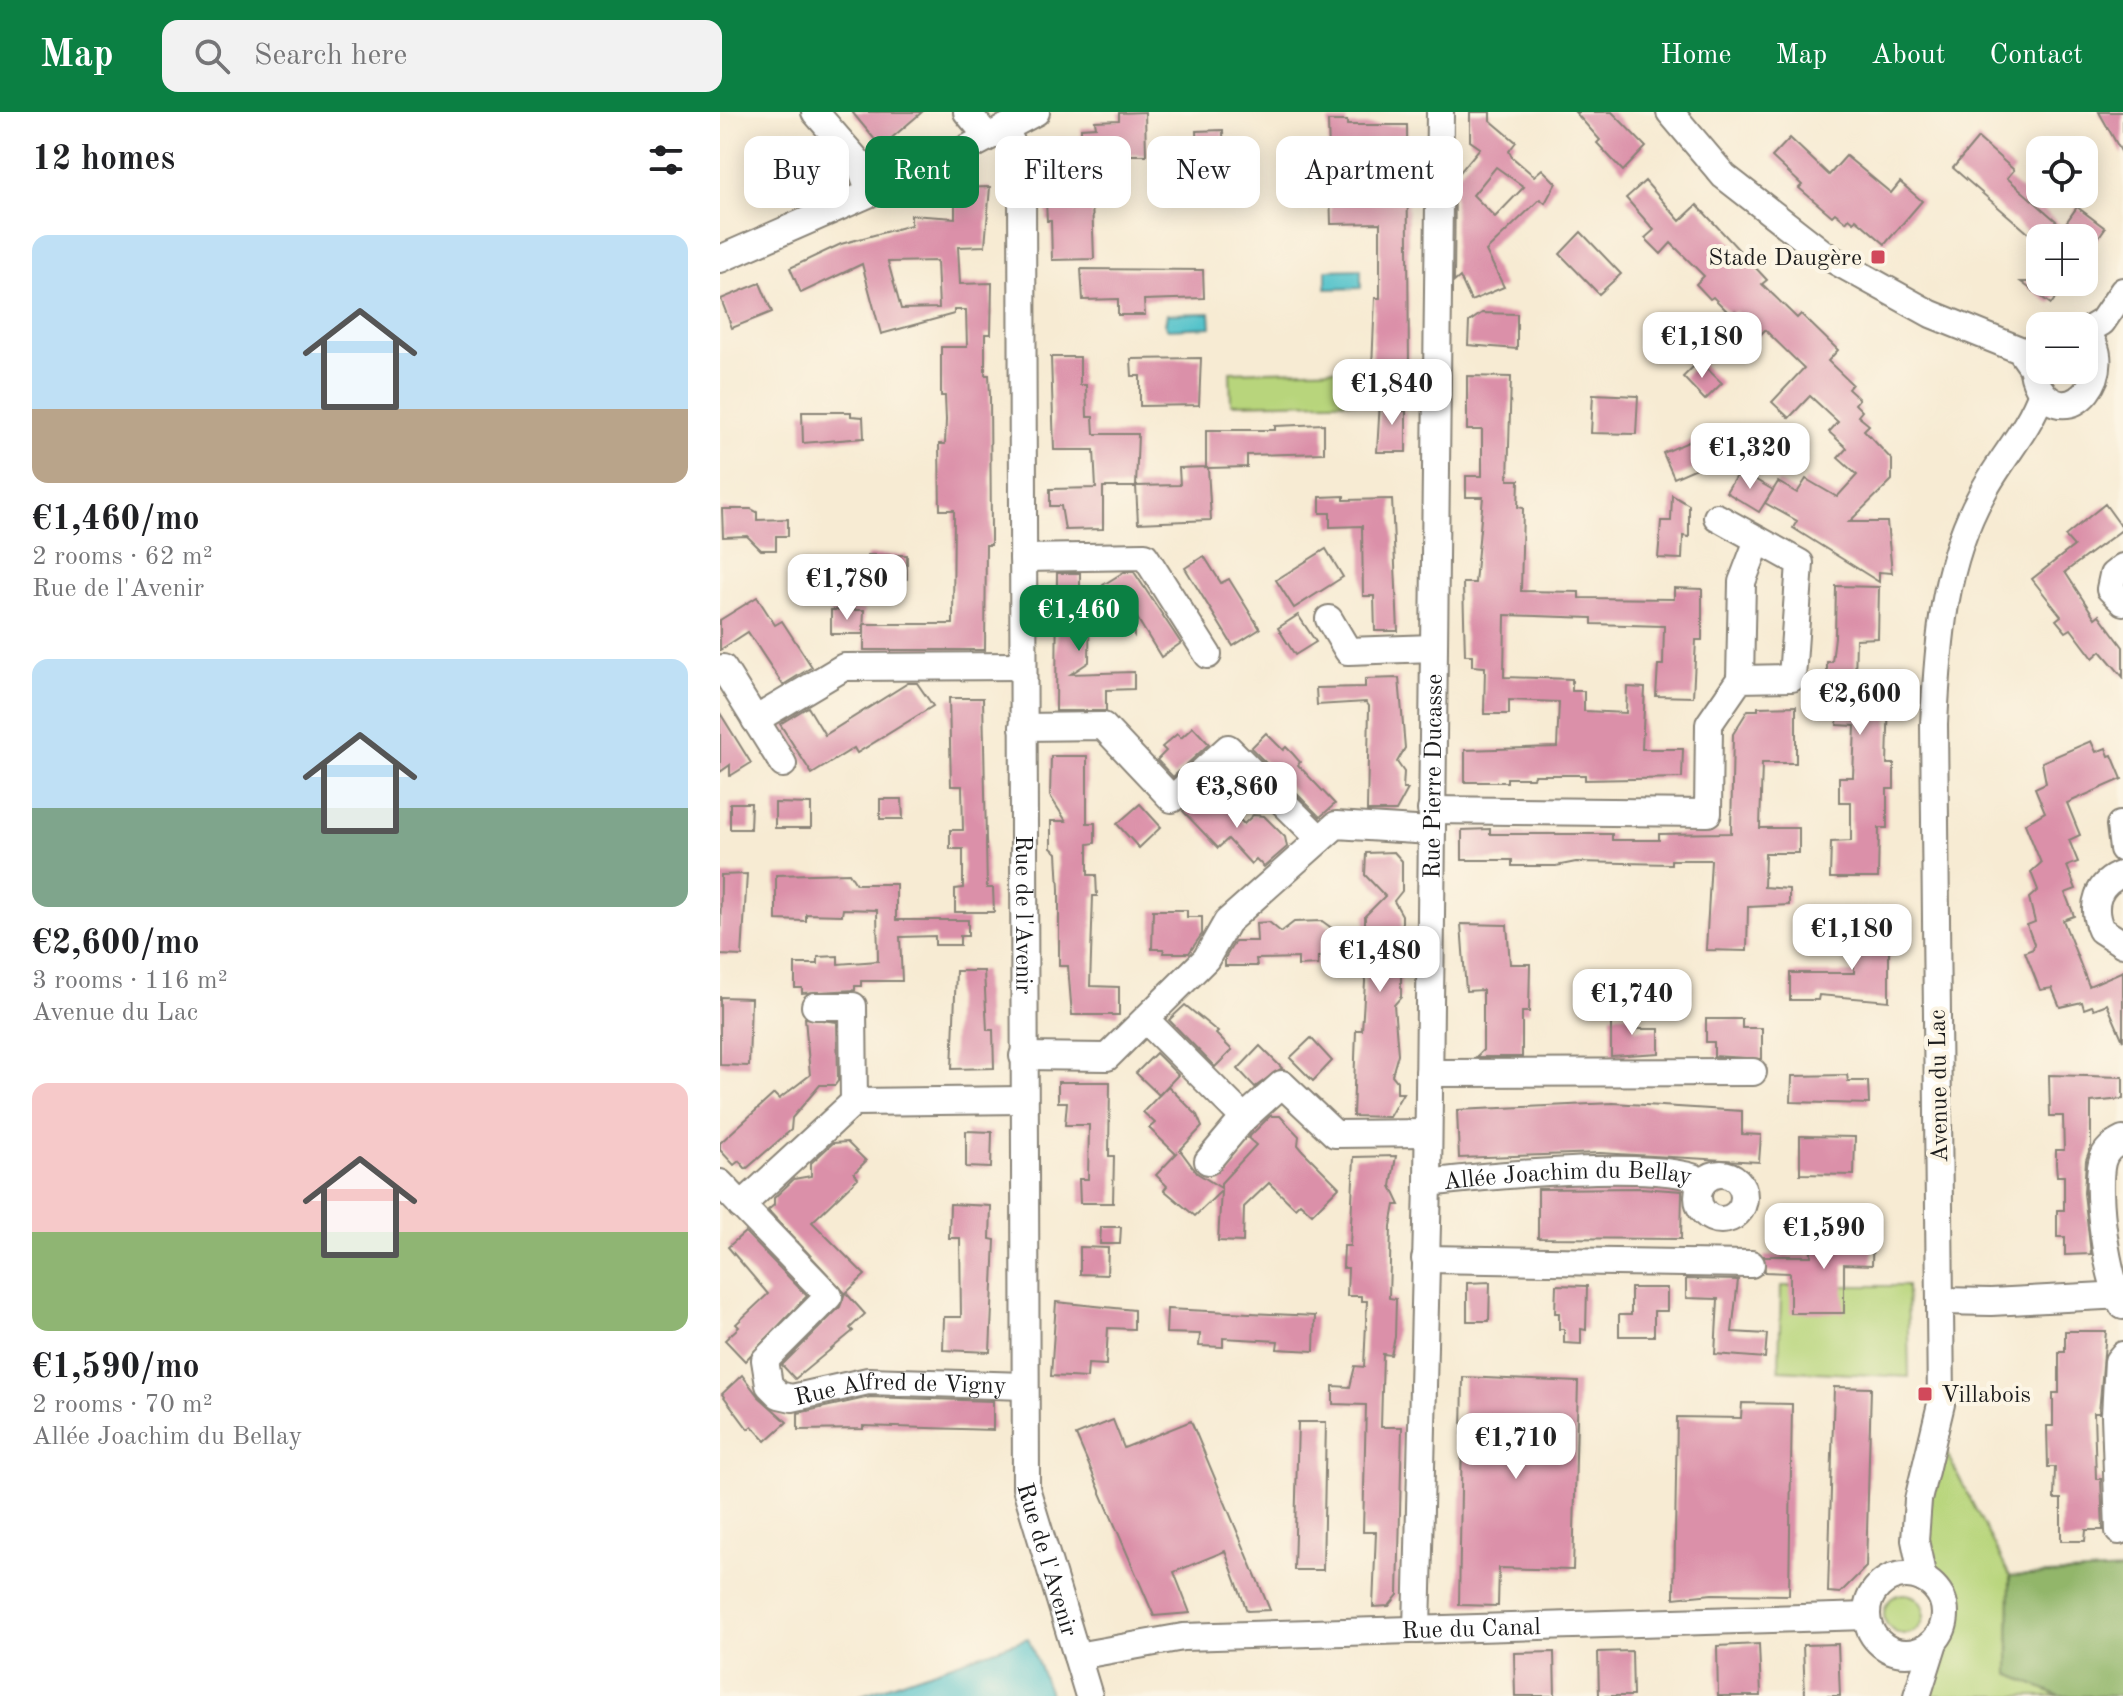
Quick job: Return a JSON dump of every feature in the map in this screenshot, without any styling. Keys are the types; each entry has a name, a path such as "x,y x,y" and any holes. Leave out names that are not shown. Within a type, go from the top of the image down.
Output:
{"street":[{"path":"815,112 860,164 865,178"},
{"name":"Rue de l'Avenir","path":"967,112 996,132 1020,162 1022,182 1026,1488 1089,1696"},
{"path":"979,140 1036,112"},
{"name":"Rue Pierre Ducasse","path":"1417,1630 1428,1183 1440,112"},
{"path":"1670,112 1724,176 1828,257 1931,314 2026,349"},
{"path":"720,259 865,195"},
{"path":"2098,345 2123,291"},
{"path":"2041,384 2046,402 2079,402 2085,384"},
{"name":"Avenue du Lac","path":"1923,1579 1915,1540 1918,1500 1941,1404 1934,724 1937,650 1946,591 1961,540 1983,492 2046,402"},
{"path":"1717,517 1800,563 1792,678 1740,679"},
{"path":"1023,1056 1107,1057 1206,959 1227,922 1336,825 1708,813 1709,724 1740,679 1742,582 1758,540"},
{"path":"1023,558 1145,556 1208,655"},
{"path":"2123,567 2113,575 2110,589 2123,602"},
{"path":"1329,619 1348,651 1433,648"},
{"path":"755,720 844,667 1023,666"},
{"path":"723,668 783,764"},
{"path":"1023,727 1103,726 1172,799 1228,748 1320,839"},
{"path":"2123,874 2104,884 2095,907 2101,930 2123,944"},
{"path":"815,1006 853,1006 854,1102"},
{"path":"1146,1020 1244,1118"},
{"path":"1429,1073 1753,1072"},
{"path":"1208,1161 1244,1118 1282,1084 1335,1134 1427,1133"},
{"path":"741,1206 854,1102 1023,1100"},
{"path":"1941,1301 2121,1299 2103,1227 2102,1162 2111,1146 2123,1140"},
{"name":"Allée Joachim du Bellay","path":"1428,1183 1521,1173 1623,1171 1693,1175 1703,1182"},
{"name":"Rue Alfred de Vigny","path":"720,1183 829,1296 765,1360 769,1385 779,1395 792,1398 868,1381 1024,1386"},
{"path":"1425,1259 1751,1264"},
{"path":"2119,1531 2118,1361 2123,1355"},
{"name":"Avenue du Lac","path":"1889,1579 1915,1540"},
{"path":"1900,1575 1923,1579 1939,1593 1945,1613 1917,1692 1887,1648 1877,1640 1867,1616 1873,1594 1889,1579 1900,1575"},
{"name":"Rue du Canal","path":"1077,1656 1183,1637 1867,1616"},
{"path":"1887,1648 1911,1653 1934,1642"}],"green space":[{"path":"1421,367 1421,400 1231,404 1230,372"},
{"path":"1781,1286 1907,1286 1909,1377 1779,1370"},
{"path":"1945,1450 2010,1576 2009,1674 2060,1696 1929,1696 1956,1613 1928,1551 1927,1521 1932,1490"},
{"path":"2123,1570 2123,1696 2060,1696 2009,1674 2010,1576"},
{"path":"1904,1594 1918,1600 1924,1614 1918,1628 1904,1634 1890,1628 1884,1614 1890,1600"}],"water":[{"path":"1361,269 1361,288 1326,289 1326,270"},
{"path":"1210,313 1211,327 1168,329 1165,325 1167,314"},
{"path":"1028,1638 1051,1696 859,1696"}],"building":[{"path":"852,112 922,112 894,136 872,136"},
{"path":"1145,112 1146,155 1131,155 1131,136 1081,136 1081,128 1096,127 1095,121 1119,120 1119,113"},
{"path":"1470,112 1490,112 1490,120 1516,142 1509,151 1512,157 1534,176 1542,169 1556,183 1545,203 1540,199 1486,251 1504,287 1471,301 1460,277 1454,282 1455,208 1463,208 1463,168 1480,148 1470,141","holes":["1496,167 1524,187 1495,217 1473,195"]},
{"path":"1575,112 1612,112 1646,147 1623,171 1597,143 1600,140"},
{"path":"2099,112 2123,112 2123,155"},
{"path":"1328,121 1347,121 1347,125 1407,125 1407,136 1328,136"},
{"path":"1223,130 1223,136 1196,136 1196,131"},
{"path":"1790,138 1829,175 1846,156 1891,193 1900,182 1922,201 1885,244 1856,219 1854,222 1849,218 1846,222 1835,213 1832,216 1799,188 1802,185 1772,157"},
{"path":"1978,138 2014,170 2007,178 2026,195 2026,208 2041,208 2060,224 2026,224 2026,231 1953,168"},
{"path":"1645,181 1680,221 1697,205 1767,280 1762,284 1797,318 1801,314 1838,350 1828,361 1852,384 1848,389 1859,399 1855,404 1862,411 1858,416 1869,425 1864,430 1892,460 1892,480 1849,522 1887,522 1892,573 1879,572 1879,582 1793,528 1797,521 1765,503 1778,482 1797,493 1806,479 1837,497 1857,475 1838,458 1847,448 1829,432 1838,422 1810,396 1789,418 1772,402 1804,368 1765,330 1759,336 1735,311 1731,315 1713,297 1710,299 1696,284 1704,276 1671,243 1661,254 1645,238 1654,230 1626,198"},
{"path":"979,187 990,187 985,246 958,247 960,284 992,283 991,334 985,334 985,375 989,375 990,396 991,545 986,545 985,650 864,650 864,624 953,624 954,510 940,510 939,444 945,444 946,420 945,396 941,396 941,347 967,347 966,310 954,310 954,314 881,334 862,264 801,293 790,268 841,244 911,225 911,215 955,218 955,208 979,208","holes":["937,261 939,308 901,309 888,262"]},
{"path":"1046,208 1092,208 1094,259 1052,260 1051,221 1047,221"},
{"path":"1331,208 1408,208 1409,368 1372,368 1375,298 1380,298 1380,223 1331,224"},
{"path":"2078,208 2105,228 2098,238 2098,224 2065,224"},
{"path":"1581,232 1621,274 1599,294 1560,254"},
{"path":"1081,269 1203,270 1204,298 1144,300 1145,315 1118,315 1118,299 1083,300"},
{"path":"760,283 772,312 732,328 721,299"},
{"path":"2040,296 2057,296 2051,304"},
{"path":"1482,313 1517,314 1517,349 1468,345 1469,322"},
{"path":"1051,357 1080,357 1080,385 1086,385 1087,417 1093,417 1094,434 1138,434 1136,487 1103,487 1103,529 1065,530 1061,506 1050,506 1050,489 1096,488 1094,450 1054,450"},
{"path":"1201,358 1199,405 1140,406 1140,376 1132,376 1131,359"},
{"path":"1699,361 1722,383 1705,400 1683,377"},
{"path":"1467,376 1511,377 1508,480 1519,480 1518,507 1523,508 1521,591 1579,592 1579,598 1674,599 1674,588 1702,589 1702,640 1696,640 1693,697 1656,696 1658,665 1663,665 1664,626 1592,624 1592,618 1505,615 1504,677 1572,679 1572,691 1584,691 1584,711 1626,713 1627,687 1645,688 1642,749 1683,749 1682,778 1585,780 1585,775 1534,775 1533,778 1507,778 1507,782 1465,782 1465,750 1557,747 1559,702 1509,700 1509,714 1484,714 1485,667 1472,666 1472,655 1465,655 1463,583 1475,583 1483,497 1466,497 1466,476 1482,476 1482,430 1467,430"},
{"path":"1593,394 1638,396 1636,434 1591,433"},
{"path":"1380,401 1403,401 1403,411 1406,411 1406,452 1377,452"},
{"path":"802,412 851,412 851,416 863,417 864,438 803,443"},
{"path":"1324,424 1324,453 1247,455 1247,467 1208,468 1211,520 1138,523 1136,486 1180,485 1179,468 1206,467 1206,430 1275,430 1275,426"},
{"path":"1704,435 1715,460 1674,478 1663,453"},
{"path":"1738,473 1744,473 1773,490 1759,512 1726,492"},
{"path":"1672,495 1689,505 1689,537 1683,536 1682,559 1658,558 1661,521 1671,521"},
{"path":"1344,496 1344,500 1392,499 1398,631 1375,631 1374,596 1363,596 1362,526 1330,527 1330,513 1320,513 1320,497"},
{"path":"2105,504 2123,529 2065,572 2095,618 2099,615 2123,647 2123,677 2101,651 2093,658 2071,629 2066,632 2056,620 2061,616 2032,579 2074,546 2065,536"},
{"path":"722,509 751,509 757,512 757,520 788,519 788,536 776,536 776,550 761,550 747,536 723,537"},
{"path":"1326,549 1343,577 1294,608 1276,580"},
{"path":"867,555 907,555 907,579 867,576"},
{"path":"1204,556 1221,583 1229,579 1260,629 1233,646 1185,568"},
{"path":"1124,572 1134,572 1181,643 1161,657 1134,613 1134,635 1103,585"},
{"path":"1057,573 1080,573 1080,599 1090,593 1089,662 1071,674 1134,672 1134,689 1106,690 1106,711 1056,711"},
{"path":"1836,586 1879,587 1878,638 1856,639 1855,681 1866,681 1865,695 1889,697 1887,764 1894,764 1894,789 1887,789 1887,828 1879,828 1878,878 1830,878 1831,842 1851,841 1851,802 1839,802 1839,777 1853,777 1855,726 1837,725 1839,693 1832,693 1832,685 1827,685 1827,662 1832,662 1835,637"},
{"path":"757,597 775,625 782,621 812,667 783,685 748,632 720,650 720,620"},
{"path":"831,610 864,610 863,634 831,634"},
{"path":"1298,615 1316,642 1295,655 1278,628"},
{"path":"1399,678 1405,748 1397,762 1404,772 1403,789 1408,789 1396,811 1367,811 1369,706 1366,702 1317,705 1316,688 1365,687 1365,679"},
{"path":"908,683 917,683 933,706 857,753 854,748 812,774 780,724 808,707 825,735"},
{"path":"949,698 983,698 987,888 993,888 994,912 955,912 955,889 963,888 963,849 950,849 950,830 963,830 962,786 951,786"},
{"path":"1796,706 1796,763 1762,763 1760,828 1799,828 1799,853 1765,853 1764,887 1789,889 1789,905 1748,907 1747,951 1706,950 1711,860 1671,860 1671,864 1576,862 1556,866 1512,866 1512,860 1462,860 1462,830 1490,829 1490,834 1612,834 1612,840 1659,840 1659,834 1731,833 1733,734 1748,710"},
{"path":"720,713 751,763 730,776 730,765 720,772"},
{"path":"1193,727 1209,744 1173,777 1157,760 1166,751 1162,747 1177,734 1181,738"},
{"path":"1266,733 1283,750 1286,747 1293,754 1300,762 1298,765 1335,804 1320,817 1251,748"},
{"path":"2091,741 2096,752 2106,748 2109,756 2112,755 2122,779 2067,803 2080,835 2069,840 2078,862 2067,866 2076,889 2065,893 2074,916 2063,920 2089,986 2123,971 2123,1041 2107,1004 2094,1009 2092,1006 2084,1009 2082,1002 2060,1007 2052,988 2040,990 2025,952 2033,949 2034,944 2027,925 2035,922 2029,898 2038,890 2031,872 2041,863 2025,824 2045,812 2035,788 2046,783 2042,762"},
{"path":"1051,756 1087,756 1087,823 1095,823 1095,843 1088,844 1088,875 1096,875 1097,896 1093,896 1090,986 1119,987 1119,1015 1072,1015 1068,966 1059,966 1059,889 1057,853 1051,848 1051,821 1066,821 1050,796"},
{"path":"1214,793 1244,824 1253,815 1264,816 1285,837 1287,847 1264,867 1256,859 1251,864 1228,839 1218,848 1183,811 1202,794"},
{"path":"880,799 902,799 903,819 880,819"},
{"path":"730,803 751,803 750,829 730,829"},
{"path":"775,803 811,804 811,828 775,828"},
{"path":"1140,804 1161,827 1139,848 1117,824"},
{"path":"1394,852 1402,861 1402,891 1394,901 1402,915 1402,943 1391,956 1401,967 1401,997 1394,1005 1398,1054 1392,1075 1397,1081 1397,1093 1403,1093 1389,1117 1353,1116 1356,1030 1362,1030 1365,982 1365,916 1385,896 1365,875 1366,853"},
{"path":"849,873 856,884 896,884 896,920 968,920 968,936 960,936 960,945 935,945 935,936 900,937 902,981 861,981 861,986 855,986 855,990 802,993 802,988 795,988 795,964 818,964 818,957 838,956 838,964 878,961 877,910 843,909 842,915 806,914 806,921 776,920 776,875"},
{"path":"747,874 742,956 720,955 721,875"},
{"path":"1153,910 1187,910 1187,917 1202,917 1202,934 1189,953 1163,953 1164,949 1152,949"},
{"path":"1322,921 1333,929 1333,957 1318,957 1318,965 1298,966 1298,958 1256,959 1257,966 1225,966 1225,958 1235,941 1257,941 1256,923 1269,922 1281,932 1294,922"},
{"path":"1461,924 1507,925 1510,964 1530,964 1529,1012 1522,1012 1522,1057 1476,1057 1483,1050 1483,990 1466,991"},
{"path":"1854,927 1889,927 1889,1001 1819,995 1818,1000 1790,1000 1790,973 1854,973"},
{"path":"956,971 984,971 987,1030 993,1030 994,1068 952,1069"},
{"path":"720,997 751,998 749,1066 720,1065"},
{"path":"1185,1005 1218,1032 1216,1034 1232,1050 1215,1067 1169,1020"},
{"path":"1635,1014 1635,1029 1659,1029 1659,1053 1611,1056 1611,1015"},
{"path":"805,1018 837,1022 838,1081 835,1085 820,1085 792,1118 791,1130 746,1169 739,1161 734,1165 720,1150 720,1143 774,1094 779,1099 810,1075"},
{"path":"1706,1019 1742,1019 1742,1028 1762,1028 1762,1059 1714,1056 1714,1042 1706,1042"},
{"path":"1311,1038 1332,1061 1313,1081 1290,1058"},
{"path":"1260,1046 1282,1068 1255,1087 1238,1069"},
{"path":"1156,1053 1178,1075 1159,1095 1136,1073"},
{"path":"1847,1075 1848,1081 1868,1081 1869,1104 1791,1102 1792,1076"},
{"path":"2049,1075 2123,1077 2123,1099 2091,1102 2091,1146 2086,1160 2084,1193 2091,1254 2065,1255 2065,1237 2057,1237 2057,1210 2064,1210 2064,1176 2057,1176 2056,1164 2056,1150 2064,1150 2063,1116 2050,1116"},
{"path":"1058,1082 1110,1082 1109,1156 1114,1156 1113,1203 1080,1203 1079,1179 1088,1179 1089,1125 1065,1125 1067,1102 1058,1102"},
{"path":"1168,1086 1197,1115 1202,1127 1180,1150 1197,1173 1221,1188 1221,1183 1256,1145 1248,1138 1270,1116 1280,1116 1299,1136 1298,1145 1339,1187 1312,1214 1300,1203 1295,1208 1269,1183 1244,1207 1243,1242 1218,1241 1221,1191 1195,1216 1164,1190 1167,1186 1156,1175 1178,1152 1176,1154 1149,1128 1155,1123 1143,1112"},
{"path":"1613,1103 1742,1111 1742,1134 1761,1135 1759,1162 1600,1153 1459,1158 1457,1110"},
{"path":"966,1131 992,1132 991,1168 966,1167"},
{"path":"1800,1136 1855,1137 1854,1175 1800,1174"},
{"path":"847,1142 866,1161 854,1173 858,1178 812,1222 865,1275 846,1293 865,1314 850,1328 853,1331 795,1379 782,1365 840,1307 845,1293 768,1210 774,1205 774,1198 794,1179 811,1176 811,1163 833,1143"},
{"path":"1396,1156 1391,1186 1400,1205 1395,1205 1391,1226 1389,1298 1396,1299 1395,1337 1391,1355 1383,1354 1381,1427 1402,1427 1398,1595 1389,1606 1373,1607 1376,1532 1363,1532 1366,1405 1333,1404 1333,1386 1350,1387 1355,1366 1364,1367 1367,1301 1361,1301 1361,1296 1347,1296 1348,1268 1343,1268 1344,1246 1350,1246 1354,1157"},
{"path":"1641,1188 1682,1191 1681,1239 1538,1238 1538,1189"},
{"path":"950,1204 991,1206 990,1239 995,1240 990,1352 943,1350 944,1317 961,1317 960,1238 949,1238"},
{"path":"1841,1225 1873,1225 1872,1265 1844,1264 1844,1313 1790,1313 1790,1273 1765,1272 1764,1256 1811,1256 1811,1249 1841,1249"},
{"path":"1101,1227 1121,1227 1120,1244 1100,1244"},
{"path":"745,1232 807,1296 745,1361 725,1340 739,1327 736,1324 768,1294 728,1247"},
{"path":"1080,1247 1108,1248 1107,1275 1080,1274"},
{"path":"1686,1279 1738,1280 1732,1332 1767,1334 1765,1358 1715,1354 1718,1299 1686,1298"},
{"path":"1490,1282 1489,1321 1467,1321 1467,1283"},
{"path":"1556,1285 1587,1286 1586,1330 1581,1329 1581,1344 1564,1343 1564,1329 1559,1329 1559,1313 1555,1313"},
{"path":"1631,1288 1667,1288 1667,1311 1654,1311 1654,1336 1619,1336 1619,1315 1631,1315"},
{"path":"1056,1302 1134,1310 1134,1329 1108,1328 1106,1365 1088,1364 1087,1378 1051,1376"},
{"path":"1167,1309 1315,1316 1314,1351 1277,1349 1278,1341 1223,1338 1223,1347 1199,1346 1200,1334 1166,1333"},
{"path":"2065,1331 2106,1331 2099,1413 2094,1413 2096,1479 2101,1479 2103,1530 2086,1530 2085,1541 2061,1541 2061,1499 2054,1499 2055,1467 2048,1467 2047,1426 2053,1426 2053,1393 2059,1393 2059,1352 2065,1352"},
{"path":"742,1375 758,1396 787,1422 766,1441 752,1426 748,1429 722,1394"},
{"path":"1463,1377 1578,1382 1573,1570 1499,1568 1498,1606 1459,1605"},
{"path":"1834,1387 1871,1388 1866,1567 1840,1593 1828,1592"},
{"path":"870,1397 993,1401 993,1430 863,1426 863,1429 798,1430 798,1413"},
{"path":"1742,1403 1792,1404 1789,1595 1712,1594 1674,1598 1677,1417 1741,1418"},
{"path":"1113,1420 1124,1448 1191,1421 1270,1610 1247,1611 1225,1551 1174,1572 1190,1613 1154,1616 1076,1435"},
{"path":"1298,1422 1326,1422 1323,1570 1294,1570"},
{"path":"1759,1644 1761,1696 1718,1696 1717,1646"},
{"path":"1838,1644 1840,1696 1805,1696 1803,1645"},
{"path":"1632,1651 1633,1696 1599,1696 1598,1652"},
{"path":"1554,1652 1555,1696 1515,1696 1514,1653"}],"place":[{"name":"Stade Daugère","path":"1878,257"},
{"name":"Villabois","path":"1925,1394"}]}
